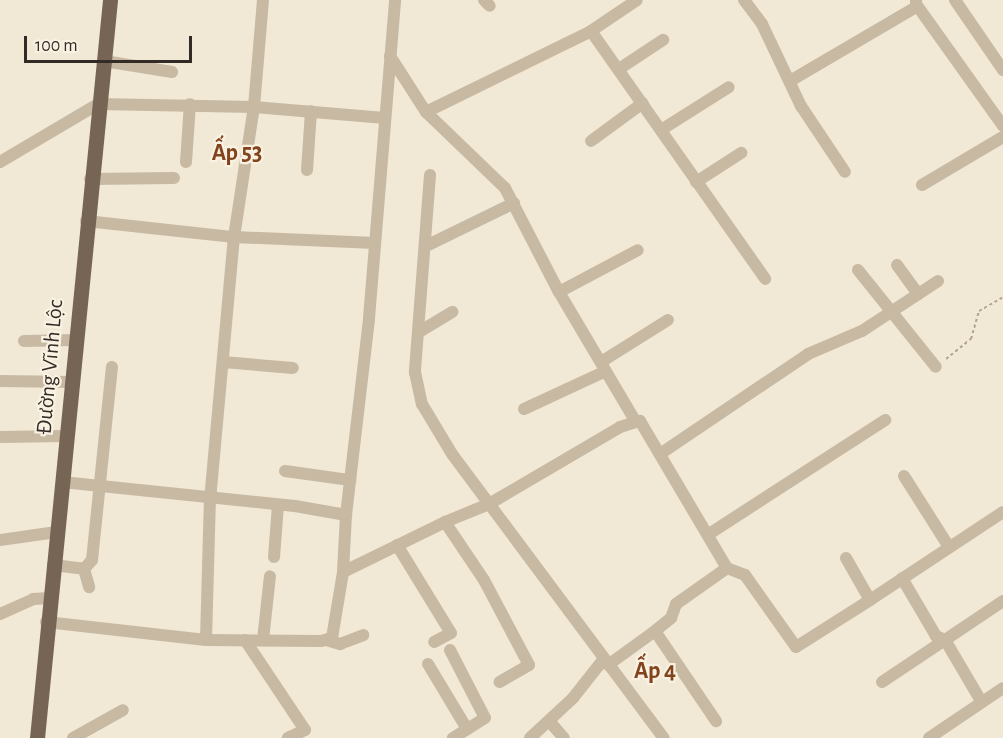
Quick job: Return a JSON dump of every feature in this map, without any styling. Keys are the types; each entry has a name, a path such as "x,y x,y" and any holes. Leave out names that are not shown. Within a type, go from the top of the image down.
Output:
{"main road":[{"name":"Đường Vĩnh Lộc","path":"37,738 46,622 110,0"}],"street":[{"path":"206,639 210,500 234,237 255,107 263,0"},
{"path":"326,640 332,638 343,572 346,515 375,243 395,0"},
{"path":"426,112 591,31 637,0"},
{"path":"744,0 762,24 801,106 845,172"},
{"path":"955,0 1003,70"},
{"path":"790,81 916,2 1003,126"},
{"path":"591,31 644,103 696,182 765,279"},
{"path":"619,69 663,40"},
{"path":"390,56 426,112 450,138 494,174 513,203 559,292 636,422"},
{"path":"104,61 172,72"},
{"path":"661,130 729,87"},
{"path":"591,141 644,103"},
{"path":"0,162 98,104 255,107 385,118"},
{"path":"186,162 190,104"},
{"path":"307,170 311,111"},
{"path":"922,185 1003,137"},
{"path":"696,182 741,153"},
{"path":"430,175 415,372 422,404 452,454 605,662 664,738"},
{"path":"90,179 174,178"},
{"path":"426,246 513,203"},
{"path":"86,221 234,237 375,243"},
{"path":"559,292 638,250"},
{"path":"897,265 918,294"},
{"path":"858,270 936,367"},
{"path":"660,454 808,354 862,331 938,281"},
{"path":"419,332 452,312"},
{"path":"524,409 604,367 668,320"},
{"path":"24,341 75,340"},
{"path":"223,362 293,368"},
{"path":"84,569 92,560 112,367"},
{"path":"1,381 71,382"},
{"path":"709,534 885,420"},
{"path":"343,572 445,522 489,504 610,432 640,421 709,534 727,568 746,575 796,647 1003,512"},
{"path":"0,437 66,436"},
{"path":"285,471 350,480"},
{"path":"904,476 949,547"},
{"path":"62,482 210,500 278,505 346,515"},
{"path":"274,557 278,505"},
{"path":"445,522 484,580 529,665 500,682"},
{"path":"0,540 56,532"},
{"path":"398,545 451,633 434,642"},
{"path":"846,558 870,600"},
{"path":"53,565 84,569"},
{"path":"530,738 550,722 605,662 655,631 671,618 676,604 727,568"},
{"path":"84,569 89,587"},
{"path":"263,640 270,576"},
{"path":"902,578 936,636 945,640 981,700"},
{"path":"0,614 33,598 50,598"},
{"path":"882,682 1003,601"},
{"path":"46,622 206,639 326,640 340,644 363,635"},
{"path":"655,631 716,721"},
{"path":"245,640 307,734 288,738"},
{"path":"450,650 485,718 453,738"},
{"path":"428,664 467,729"},
{"path":"930,738 981,700 1003,688"},
{"path":"73,738 123,711"},
{"path":"550,722 564,738"}],"path":[{"path":"936,367 971,339 979,311 1003,297"}],"district":[{"name":"Ấp 53","path":"237,154"},
{"name":"Ấp 4","path":"655,672"}]}
